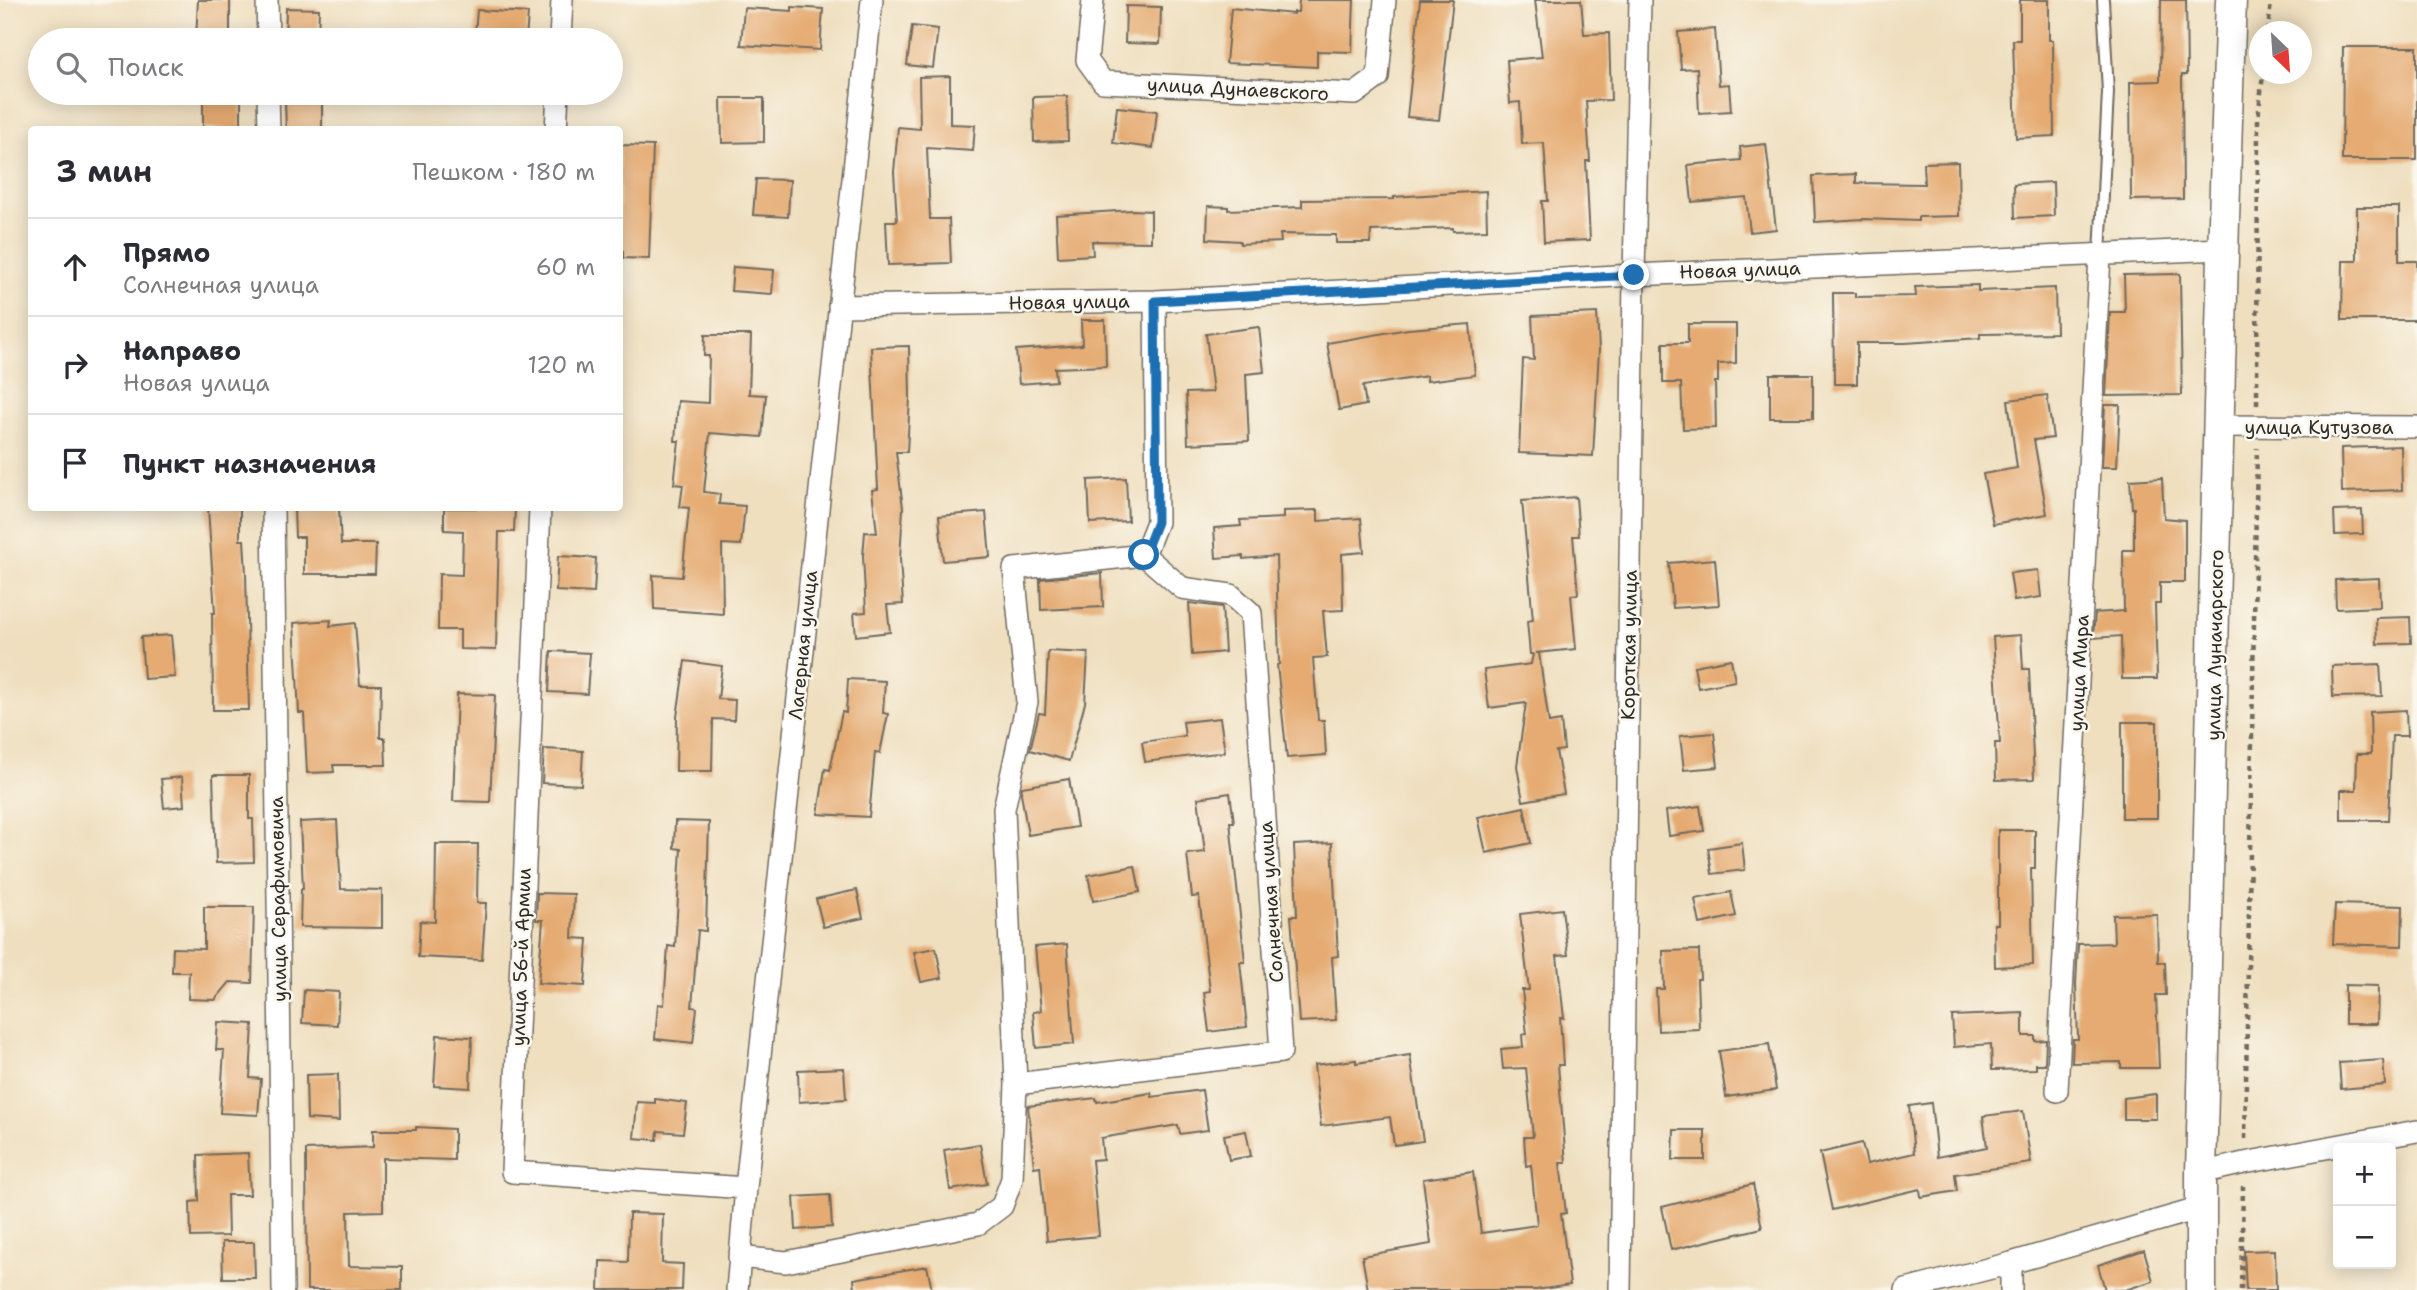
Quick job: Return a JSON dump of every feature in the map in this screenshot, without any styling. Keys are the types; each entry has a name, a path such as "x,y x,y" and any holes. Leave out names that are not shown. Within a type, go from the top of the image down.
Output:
{"main road":[{"name":"улица Луначарского","path":"2201,1290 2201,1173 2222,249 2231,0"}],"street":[{"path":"267,0 268,28"},
{"path":"561,28 562,0"},
{"name":"Лагерная улица","path":"737,1290 872,0"},
{"name":"улица Дунаевского","path":"1093,0 1087,60 1103,82 1355,94 1378,77 1385,0"},
{"name":"Короткая улица","path":"1620,1290 1640,0"},
{"path":"268,105 269,126"},
{"path":"556,126 557,105"},
{"name":"Новая улица","path":"839,306 1155,301 1634,275 2222,249"},
{"name":"улица Мира","path":"2057,1091 2100,255"},
{"path":"739,1257 786,1262 978,1224 1002,1206 1012,1179 1016,1084 1004,809 1027,702 1014,569 1144,555 1157,522 1155,301"},
{"name":"улица Кутузова","path":"2220,426 2417,427"},
{"name":"улица Серафимовича","path":"273,511 283,1290"},
{"name":"улица 56-й Армии","path":"540,511 512,1172 746,1188"},
{"name":"Солнечная улица","path":"1016,1084 1281,1052 1251,613 1231,595 1182,588 1144,555"},
{"path":"2201,1173 2417,1132"},
{"path":"1906,1290 2011,1263 2201,1208"},
{"path":"2011,1263 2011,1290"}],"lane":[{"path":"2100,255 2108,92 2103,0"}],"path":[{"path":"2269,21 2271,0"},
{"path":"2241,1290 2258,427 2258,119 2262,84"}],"building":[{"path":"198,0 230,0 230,28 197,28"},
{"path":"1299,0 1354,0 1352,52 1317,51 1317,67 1226,63 1231,8 1294,14 1298,12"},
{"path":"1420,0 1453,0 1439,120 1407,117"},
{"path":"1535,0 1581,0 1584,34 1609,33 1611,100 1586,101 1590,161 1586,161 1590,240 1544,242 1542,201 1548,201 1544,143 1522,144 1520,102 1510,103 1507,60 1542,57"},
{"path":"2020,0 2049,0 2049,40 2053,40 2054,136 2016,138 2013,40 2020,40"},
{"path":"2161,0 2186,0 2187,75 2182,75 2183,199 2131,200 2130,82 2160,81"},
{"path":"1126,6 1161,7 1160,44 1125,43"},
{"path":"792,7 823,9 820,50 741,45 744,8 792,11"},
{"path":"286,8 319,9 318,28 285,28"},
{"path":"477,10 528,13 527,28 476,28"},
{"path":"912,26 938,29 933,68 907,65"},
{"path":"1715,29 1719,85 1729,84 1731,111 1699,113 1697,68 1681,69 1678,32"},
{"path":"2343,47 2417,47 2417,160 2342,160"},
{"path":"950,76 950,124 975,125 973,151 927,148 930,219 949,219 951,263 888,265 886,221 897,221 894,172 898,127 920,129 919,77"},
{"path":"1067,96 1068,141 1034,142 1033,97"},
{"path":"721,98 764,98 764,142 722,143"},
{"path":"203,105 241,105 241,126 203,126"},
{"path":"285,105 322,105 322,126 286,126"},
{"path":"1117,107 1157,111 1153,148 1113,143"},
{"path":"1766,144 1776,229 1750,232 1746,197 1692,202 1688,165 1741,160 1740,147"},
{"path":"623,145 653,146 649,259 623,258"},
{"path":"1958,162 1959,216 1918,217 1918,221 1863,219 1815,222 1813,176 1856,174 1856,183 1924,184 1923,163"},
{"path":"756,179 790,180 788,217 753,215"},
{"path":"2053,182 2054,216 2015,218 2014,184"},
{"path":"1486,191 1487,230 1453,231 1453,228 1371,231 1370,243 1336,243 1336,235 1280,234 1281,242 1240,244 1240,241 1207,239 1208,206 1228,207 1228,210 1302,207 1302,200 1394,199"},
{"path":"2357,207 2399,207 2399,261 2417,261 2417,320 2342,320 2343,261 2357,261"},
{"path":"1151,211 1151,242 1092,241 1093,255 1058,257 1056,215"},
{"path":"733,267 774,270 772,294 731,291"},
{"path":"2180,274 2182,395 2106,396 2110,312 2125,312 2124,275"},
{"path":"1978,285 1978,291 2055,288 2056,333 1980,334 1980,338 1857,343 1857,384 1834,384 1833,293 1855,293 1855,297 1916,296 1915,287"},
{"path":"1597,313 1599,350 1593,456 1519,453 1523,359 1534,360 1532,316"},
{"path":"1081,320 1105,320 1106,366 1055,368 1056,381 1019,384 1016,350 1082,345"},
{"path":"1470,324 1475,375 1427,381 1427,376 1363,386 1366,405 1339,410 1327,343 1408,329"},
{"path":"1688,324 1736,324 1736,363 1718,364 1718,382 1715,382 1716,428 1683,429 1681,383 1663,383 1663,343 1688,343"},
{"path":"1259,327 1264,372 1246,374 1249,441 1188,444 1186,393 1213,392 1206,334"},
{"path":"705,335 751,335 749,394 766,395 762,437 710,433 704,492 720,494 719,504 745,506 741,545 722,544 723,614 654,609 653,575 682,577 689,508 680,507 683,485 674,484 679,441 675,441 678,401 708,403 709,356 704,356"},
{"path":"909,346 907,452 896,452 903,508 900,559 903,604 887,605 890,632 856,636 854,613 866,612 863,556 865,532 877,533 872,490 878,489 871,347"},
{"path":"1770,374 1813,374 1813,418 1770,418"},
{"path":"2047,395 2053,438 2034,440 2047,514 1993,524 1983,474 2017,468 2008,400"},
{"path":"2105,405 2120,405 2117,467 2102,467"},
{"path":"2401,446 2402,490 2342,492 2341,448"},
{"path":"1126,478 1128,521 1090,523 1088,480"},
{"path":"2162,478 2164,518 2185,520 2185,582 2160,582 2160,604 2155,604 2157,679 2122,679 2121,636 2093,638 2095,613 2124,611 2123,550 2134,550 2134,508 2130,480"},
{"path":"1576,497 1579,536 1573,536 1578,594 1571,595 1576,649 1536,653 1539,653 1549,723 1561,721 1564,750 1556,751 1564,794 1523,801 1517,766 1526,703 1489,708 1484,670 1531,664 1533,654 1530,654 1527,621 1533,620 1522,501"},
{"path":"1318,510 1318,521 1361,518 1364,552 1342,554 1343,610 1323,611 1327,657 1313,658 1318,720 1324,720 1326,755 1287,758 1277,665 1276,556 1216,558 1214,528 1241,526 1240,520 1283,518 1283,511"},
{"path":"2362,510 2363,534 2335,535 2334,511"},
{"path":"208,511 240,511 240,540 244,540 246,573 249,710 213,710 212,613 215,613"},
{"path":"294,511 339,511 341,544 376,544 375,574 304,574 304,537 295,537"},
{"path":"444,511 515,511 514,532 499,532 496,650 460,649 460,630 438,630 439,574 462,575 463,531 444,530"},
{"path":"986,512 990,557 943,561 939,516"},
{"path":"558,556 596,558 594,593 556,591"},
{"path":"1715,559 1719,605 1673,608 1669,563"},
{"path":"2038,570 2041,597 2014,601 2010,573"},
{"path":"1102,573 1103,607 1041,610 1040,579"},
{"path":"2379,578 2380,607 2336,609 2335,580"},
{"path":"1189,603 1222,607 1225,652 1192,655"},
{"path":"2410,617 2411,643 2377,644 2376,618"},
{"path":"331,620 330,626 355,623 360,685 381,685 380,738 385,738 386,765 333,765 334,772 307,773 304,713 299,713 294,623"},
{"path":"171,635 175,677 144,679 141,637"},
{"path":"2021,635 2023,669 2029,669 2034,779 1996,780 1995,743 2000,743 1993,637"},
{"path":"551,651 590,653 587,694 549,692"},
{"path":"1048,651 1088,653 1085,703 1069,761 1030,750 1039,713 1045,714"},
{"path":"1731,659 1735,681 1698,688 1694,666"},
{"path":"685,661 722,666 718,699 735,700 734,720 713,719 712,771 676,771 677,717"},
{"path":"2380,664 2382,696 2333,697 2332,666"},
{"path":"848,679 885,681 883,713 888,714 880,753 875,752 869,817 818,814 825,769 830,770 842,712 846,713"},
{"path":"457,694 495,695 490,802 453,801"},
{"path":"2406,710 2407,736 2392,736 2388,820 2341,820 2341,790 2356,790 2357,754 2371,754 2370,712"},
{"path":"1220,718 1225,752 1145,762 1142,742 1185,736 1183,722"},
{"path":"2122,722 2157,722 2157,818 2122,818"},
{"path":"1714,733 1718,767 1684,770 1680,736"},
{"path":"544,749 583,751 581,785 542,783"},
{"path":"213,775 249,775 249,819 253,819 254,862 216,863"},
{"path":"182,777 184,806 164,808 161,779"},
{"path":"1069,779 1077,827 1028,835 1022,787"},
{"path":"1230,793 1234,822 1230,822 1245,962 1240,962 1247,1027 1209,1032 1204,992 1210,991 1199,896 1192,897 1187,854 1205,852 1198,798"},
{"path":"1700,806 1704,831 1669,836 1666,811"},
{"path":"1524,807 1531,843 1486,853 1478,817"},
{"path":"337,820 341,889 382,890 382,928 300,927 303,889 300,822"},
{"path":"675,821 709,822 706,931 698,930 692,1007 697,1008 693,1043 655,1039 658,1004 664,1005 668,946 675,947 681,849 674,848"},
{"path":"1998,830 2035,830 2035,868 2031,868 2033,965 1995,967"},
{"path":"1332,843 1338,956 1332,957 1336,1020 1299,1022 1291,916 1297,916 1294,845"},
{"path":"1742,843 1745,870 1712,874 1708,848"},
{"path":"436,844 478,844 477,903 486,903 482,960 418,957 420,921 435,922"},
{"path":"1135,866 1140,892 1093,901 1088,875"},
{"path":"857,890 863,918 823,927 816,899"},
{"path":"1731,892 1736,916 1700,924 1695,899"},
{"path":"537,893 574,894 572,938 588,939 585,986 538,983 543,920 536,920"},
{"path":"2335,904 2403,906 2402,946 2333,944"},
{"path":"204,907 254,907 252,983 230,982 215,1000 188,999 189,972 172,972 173,948 204,949"},
{"path":"1562,909 1568,955 1557,956 1564,1018 1560,1018 1563,1065 1558,1065 1566,1163 1560,1163 1566,1213 1561,1214 1570,1285 1536,1290 1368,1290 1362,1256 1431,1244 1423,1179 1473,1172 1481,1233 1537,1225 1531,1165 1526,1166 1524,1137 1533,1137 1526,1068 1503,1069 1501,1049 1523,1047 1522,1035 1527,1034 1522,990 1529,990 1520,914"},
{"path":"2157,914 2158,962 2165,962 2166,995 2156,995 2159,1068 2121,1068 2121,1062 2072,1063 2073,1039 2078,1039 2078,944 2114,943 2113,915"},
{"path":"1067,944 1074,1044 1036,1048 1033,1012 1041,1011 1035,947"},
{"path":"936,948 942,978 921,982 914,952"},
{"path":"1699,950 1699,1029 1658,1031 1656,989 1664,989 1663,951"},
{"path":"2345,985 2378,986 2377,1024 2345,1024"},
{"path":"304,990 339,992 337,1025 302,1023"},
{"path":"2023,1013 2023,1036 2035,1036 2035,1041 2046,1040 2045,1064 2036,1064 2036,1069 1992,1070 1991,1044 1954,1047 1952,1016"},
{"path":"218,1022 253,1024 250,1078 261,1079 258,1115 220,1113 224,1050 216,1050"},
{"path":"437,1035 472,1037 470,1088 434,1086"},
{"path":"1769,1044 1776,1090 1726,1097 1719,1051"},
{"path":"1410,1055 1423,1141 1394,1145 1390,1117 1321,1126 1314,1065 1356,1060 1356,1063"},
{"path":"2383,1060 2385,1085 2341,1089 2339,1063"},
{"path":"844,1068 846,1099 799,1102 798,1070"},
{"path":"338,1074 339,1121 307,1119 306,1075"},
{"path":"1202,1090 1208,1130 1180,1134 1178,1125 1101,1138 1103,1159 1092,1160 1099,1236 1047,1241 1040,1166 1034,1167 1028,1106 1096,1098 1097,1102 1151,1093 1152,1097"},
{"path":"2156,1094 2156,1119 2124,1119 2124,1098"},
{"path":"655,1099 687,1103 683,1133 658,1131 657,1140 634,1138 637,1102 655,1103"},
{"path":"1931,1103 1937,1157 1987,1147 1983,1116 2023,1111 2031,1163 1955,1174 1957,1191 1921,1197 1920,1189 1832,1210 1820,1153 1862,1143 1867,1164 1914,1153 1909,1106"},
{"path":"416,1127 454,1129 454,1160 383,1158 383,1211 348,1212 349,1266 402,1267 402,1290 307,1290 306,1150 373,1147 373,1130 416,1130"},
{"path":"1674,1130 1705,1130 1705,1160 1673,1160"},
{"path":"1246,1131 1251,1156 1229,1160 1224,1135"},
{"path":"980,1144 987,1184 950,1190 944,1150"},
{"path":"248,1153 250,1195 227,1195 228,1236 191,1237 190,1202 199,1201 198,1155"},
{"path":"1753,1184 1762,1228 1671,1250 1662,1207"},
{"path":"830,1195 832,1227 796,1230 794,1197"},
{"path":"629,1213 663,1214 662,1263 683,1264 682,1290 599,1290 600,1261 628,1262"},
{"path":"222,1242 254,1242 255,1278 223,1278"},
{"path":"2144,1250 2153,1281 2125,1290 2105,1290 2098,1265"},
{"path":"2275,1250 2276,1290 2246,1290 2244,1251"},
{"path":"927,1266 932,1290 855,1290 854,1279"}],"route":[{"path":"1144,555 1157,522 1155,301 1634,275"}]}
